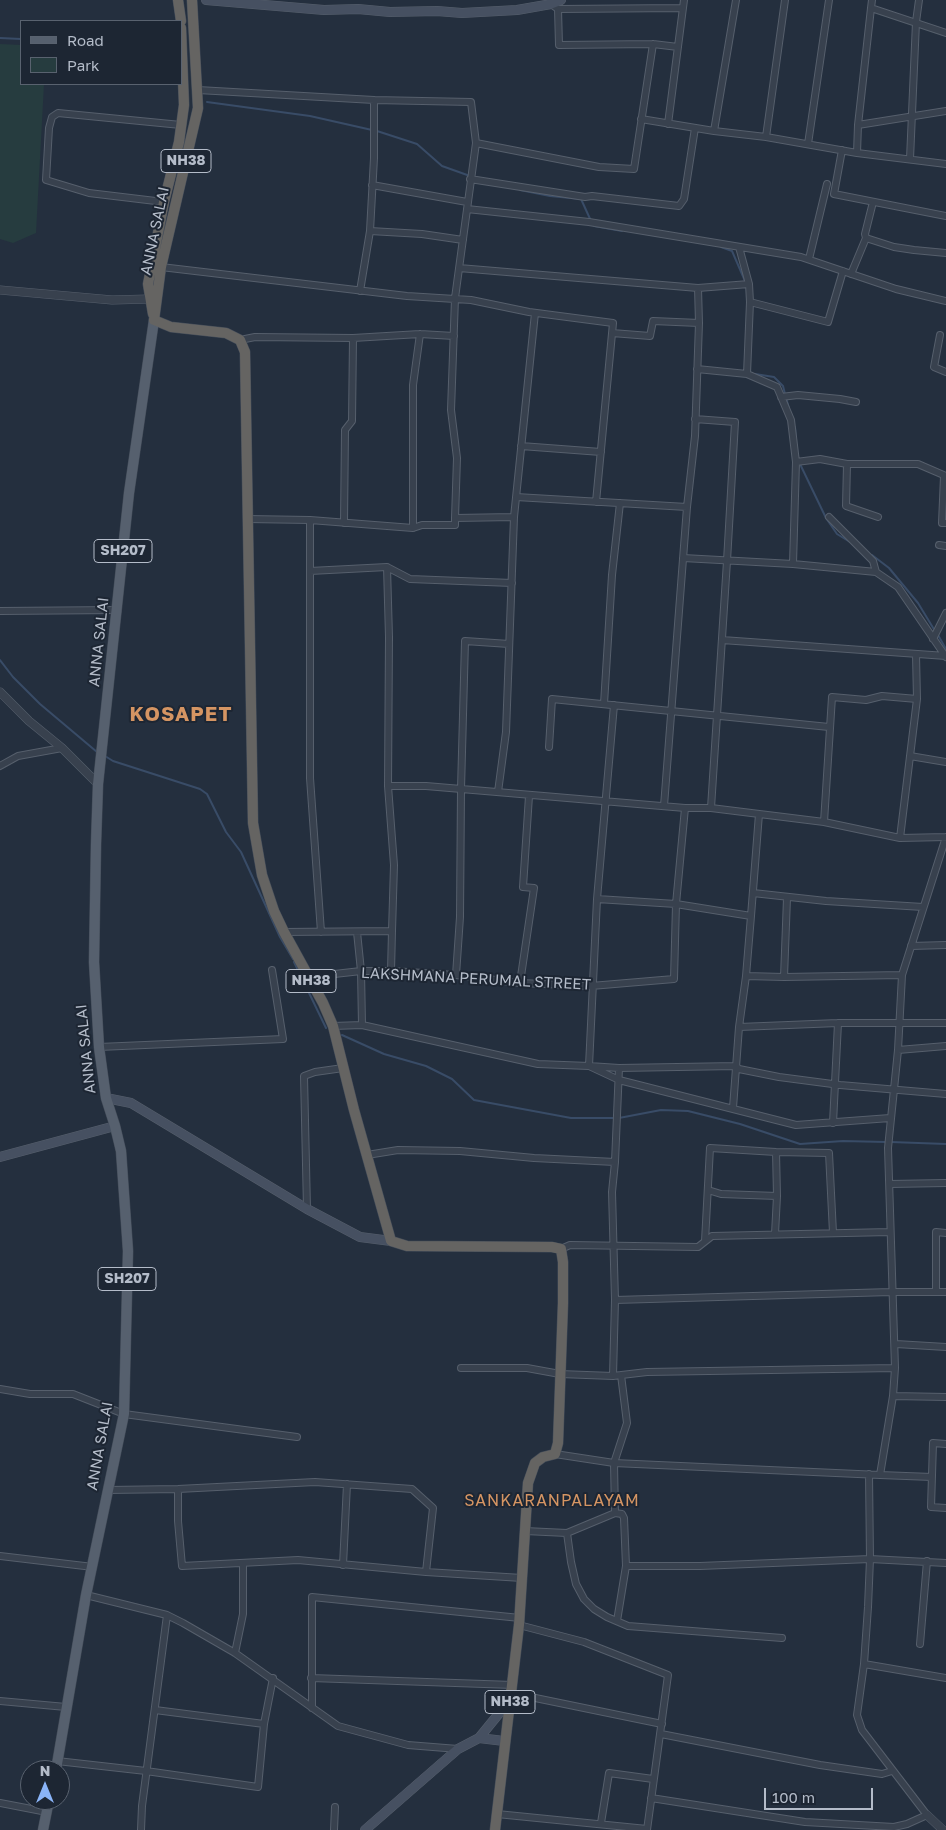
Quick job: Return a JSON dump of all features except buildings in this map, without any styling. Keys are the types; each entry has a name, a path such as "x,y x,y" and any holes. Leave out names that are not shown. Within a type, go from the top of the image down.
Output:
{"highway":[{"path":"178,0 181,20"},
{"name":"ANNA SALAI","path":"154,320 161,267 198,108 192,0"},
{"name":"ANNA SALAI","path":"154,320 148,284 181,125 184,104 182,53"},
{"path":"154,320 171,327 226,333 240,340"},
{"name":"NH38","path":"240,340 245,352 253,823 262,875 274,911 323,1003 333,1026 391,1240"},
{"path":"391,1240 407,1246 552,1247 561,1249 563,1303 558,1442 555,1454"},
{"name":"NH38","path":"495,1830 519,1622 528,1484 535,1463 543,1457 555,1454"}],"main road":[{"path":"206,0 312,5 324,10 358,9 390,12 437,11 462,13 517,10 557,4"},
{"name":"ANNA SALAI","path":"57,1760 86,1595 124,1414 128,1251 121,1151 106,1098 99,1047 94,962 98,784 129,493 154,320"},
{"path":"106,1098 131,1102 307,1209 360,1237 391,1240"},
{"path":"0,1157 115,1126"},
{"path":"365,1830 376,1826 458,1749 479,1738 511,1692"},
{"path":"479,1738 504,1741"},
{"path":"43,1830 47,1812"}],"street":[{"path":"668,124 684,0"},
{"path":"714,131 736,0"},
{"path":"766,137 785,0"},
{"path":"808,144 829,0"},
{"path":"857,153 858,125 872,0"},
{"path":"910,159 916,22 919,0"},
{"path":"678,47 653,44 559,45 557,4 683,8"},
{"path":"871,8 916,22 946,34"},
{"path":"476,143 599,167 634,170 653,44"},
{"path":"198,90 374,100 471,102 476,143 455,298 451,410 457,458 455,525 422,525 413,528 310,520 247,519"},
{"path":"360,291 370,231 374,100"},
{"path":"858,125 946,111"},
{"path":"164,202 89,193 46,180 49,128 52,117 58,113 181,125"},
{"path":"641,120 766,137 857,153 946,164"},
{"path":"470,179 585,197 592,196 679,206 684,199 695,128"},
{"path":"842,150 834,194 946,216"},
{"path":"809,259 827,184"},
{"path":"372,185 467,206 589,222 730,244 809,259 896,289 946,301"},
{"path":"851,274 866,238 865,234 873,202"},
{"path":"370,231 422,234 463,240"},
{"path":"866,238 894,247 946,253"},
{"path":"739,247 749,284 750,302 746,374"},
{"path":"161,267 360,291 455,298 535,313 613,323 596,502"},
{"path":"459,268 698,288 749,284"},
{"path":"750,302 828,322 843,271"},
{"path":"664,806 687,507 696,418 699,323 698,288"},
{"path":"0,290 112,300 150,299"},
{"path":"498,792 506,732 514,517 535,313"},
{"path":"612,333 650,336 653,321 699,323"},
{"path":"240,340 255,337 353,338 420,334 454,336"},
{"path":"413,528 413,386 420,334"},
{"path":"940,335 934,367 946,372"},
{"path":"344,523 345,430 352,421 353,338"},
{"path":"697,369 746,374 777,387 791,420 796,462 793,564"},
{"path":"781,397 798,395 840,398 856,402"},
{"path":"696,418 735,422 711,808"},
{"path":"521,446 601,452"},
{"path":"796,462 820,459 847,464 918,464 945,476 942,522 946,523"},
{"path":"847,464 846,506 878,518"},
{"path":"516,497 687,507"},
{"path":"604,704 612,575 620,503"},
{"path":"455,518 514,517"},
{"path":"828,518 872,561 876,572"},
{"path":"310,520 310,778 321,932"},
{"path":"683,558 793,564 876,572 898,588 946,656"},
{"path":"310,571 387,567 410,579 512,583"},
{"path":"387,567 389,637 388,786 394,866 391,971"},
{"path":"0,611 118,610"},
{"path":"933,639 946,613"},
{"path":"722,640 946,656"},
{"path":"456,975 460,917 465,641 509,644"},
{"path":"900,838 916,699 916,654"},
{"path":"0,692 29,721 62,748 98,784"},
{"path":"824,822 832,697 866,700 882,696 916,699"},
{"path":"549,747 552,699 829,727"},
{"path":"589,1066 597,899 614,705"},
{"path":"0,766 18,756 62,748"},
{"path":"910,756 946,762"},
{"path":"388,786 426,786 529,796 685,808 711,808 824,822 900,838 946,837 902,975 898,1050 888,1148 891,1292 896,1344 895,1368 893,1396 880,1475"},
{"path":"520,982 534,888 523,887 529,796"},
{"path":"676,904 685,808"},
{"path":"733,1108 759,814"},
{"path":"753,893 787,898 923,907"},
{"path":"784,977 787,898"},
{"path":"597,899 676,904 751,916"},
{"name":"LAKSHMANA PERUMAL STREET","path":"308,977 361,971 391,971 592,986 674,979 676,904"},
{"path":"284,932 392,931"},
{"path":"357,932 361,971 362,1025"},
{"path":"911,946 946,945"},
{"path":"99,1047 283,1039 272,970"},
{"path":"746,976 902,975"},
{"path":"739,1027 838,1023 946,1023"},
{"path":"833,1123 838,1023"},
{"path":"333,1026 362,1025 538,1064 619,1068 736,1066 739,1069 779,1077 946,1094"},
{"path":"898,1050 946,1046"},
{"path":"589,1066 619,1080 796,1125 890,1118"},
{"path":"307,1209 304,1076 314,1072 343,1068"},
{"path":"613,1376 615,1300 612,1192 618,1114 619,1068"},
{"path":"705,1241 710,1148 830,1153 833,1234"},
{"path":"367,1155 398,1150 460,1151 534,1158 615,1162"},
{"path":"775,1234 777,1196 776,1152"},
{"path":"890,1184 946,1183"},
{"path":"708,1190 720,1194 777,1196"},
{"path":"561,1249 570,1245 698,1246 712,1236 890,1232"},
{"path":"936,1292 936,1232 946,1233"},
{"path":"615,1300 946,1292"},
{"path":"896,1344 946,1347"},
{"path":"461,1368 527,1368 560,1374 613,1376 657,1372 895,1368"},
{"path":"615,1513 614,1463 627,1423 621,1375"},
{"path":"0,1389 30,1394 73,1394 124,1414 297,1437"},
{"path":"893,1396 946,1397"},
{"path":"946,1444 933,1443 931,1507 946,1508"},
{"path":"555,1454 614,1463 932,1477"},
{"path":"869,1474 870,1558 864,1664 857,1715 862,1730 892,1771 927,1816 944,1830"},
{"path":"108,1490 178,1489 315,1482 412,1490 432,1508 426,1572"},
{"path":"343,1565 347,1484"},
{"path":"178,1489 178,1521 182,1566 298,1560 426,1572 522,1576"},
{"path":"524,1533 567,1532 615,1513 622,1514 624,1518 626,1566 617,1622"},
{"path":"567,1532 576,1584 584,1599 594,1609 617,1622 628,1626 782,1638"},
{"path":"0,1556 92,1566"},
{"path":"626,1566 700,1566 870,1558 946,1563"},
{"path":"920,1644 927,1561"},
{"path":"235,1653 243,1614 243,1563"},
{"path":"86,1595 166,1615 235,1653 333,1723 408,1745 458,1749"},
{"path":"312,1708 310,1678 312,1597 519,1622 584,1642 668,1675 647,1829 497,1814"},
{"path":"141,1830 146,1771 166,1615"},
{"path":"864,1664 946,1678"},
{"path":"70,1767 146,1771 258,1787 264,1724 272,1678"},
{"path":"310,1678 511,1692 662,1724"},
{"path":"0,1701 66,1708"},
{"path":"155,1710 264,1724"},
{"path":"661,1734 820,1765 882,1774 892,1771"},
{"path":"601,1823 609,1773 653,1779"},
{"path":"651,1798 806,1822 895,1828 927,1816"},
{"path":"0,1803 47,1812"},
{"path":"334,1830 335,1807"}],"green space":[{"path":"0,44 20,45 20,85 44,85 36,233 13,243 0,239"}],"waterway":[{"path":"0,38 20,39"},
{"path":"207,102 310,116 372,130"},
{"path":"377,131 417,144 442,166 470,176"},
{"path":"520,190 550,196 581,199 591,221"},
{"path":"593,225 622,231"},
{"path":"721,247 732,251 745,281"},
{"path":"755,374 774,377 783,386 785,394"},
{"path":"786,398 789,408"},
{"path":"795,427 796,440"},
{"path":"800,464 826,518 837,534 850,542"},
{"path":"872,555 889,568 918,603 935,631"},
{"path":"938,635 946,649"},
{"path":"0,660 13,677 40,704 97,752"},
{"path":"105,756 113,761 200,789 207,794 226,832 241,852 280,937 293,959"},
{"path":"294,962 326,1028"},
{"path":"342,1035 384,1054 426,1066 452,1079 474,1100 571,1118 614,1118"},
{"path":"619,1118 661,1110 688,1111 740,1124 800,1144 843,1141 886,1142"},
{"path":"891,1142 946,1144"}],"district":[{"name":"KOSAPET","path":"181,715"},
{"name":"SANKARANPALAYAM","path":"552,1501"}]}
